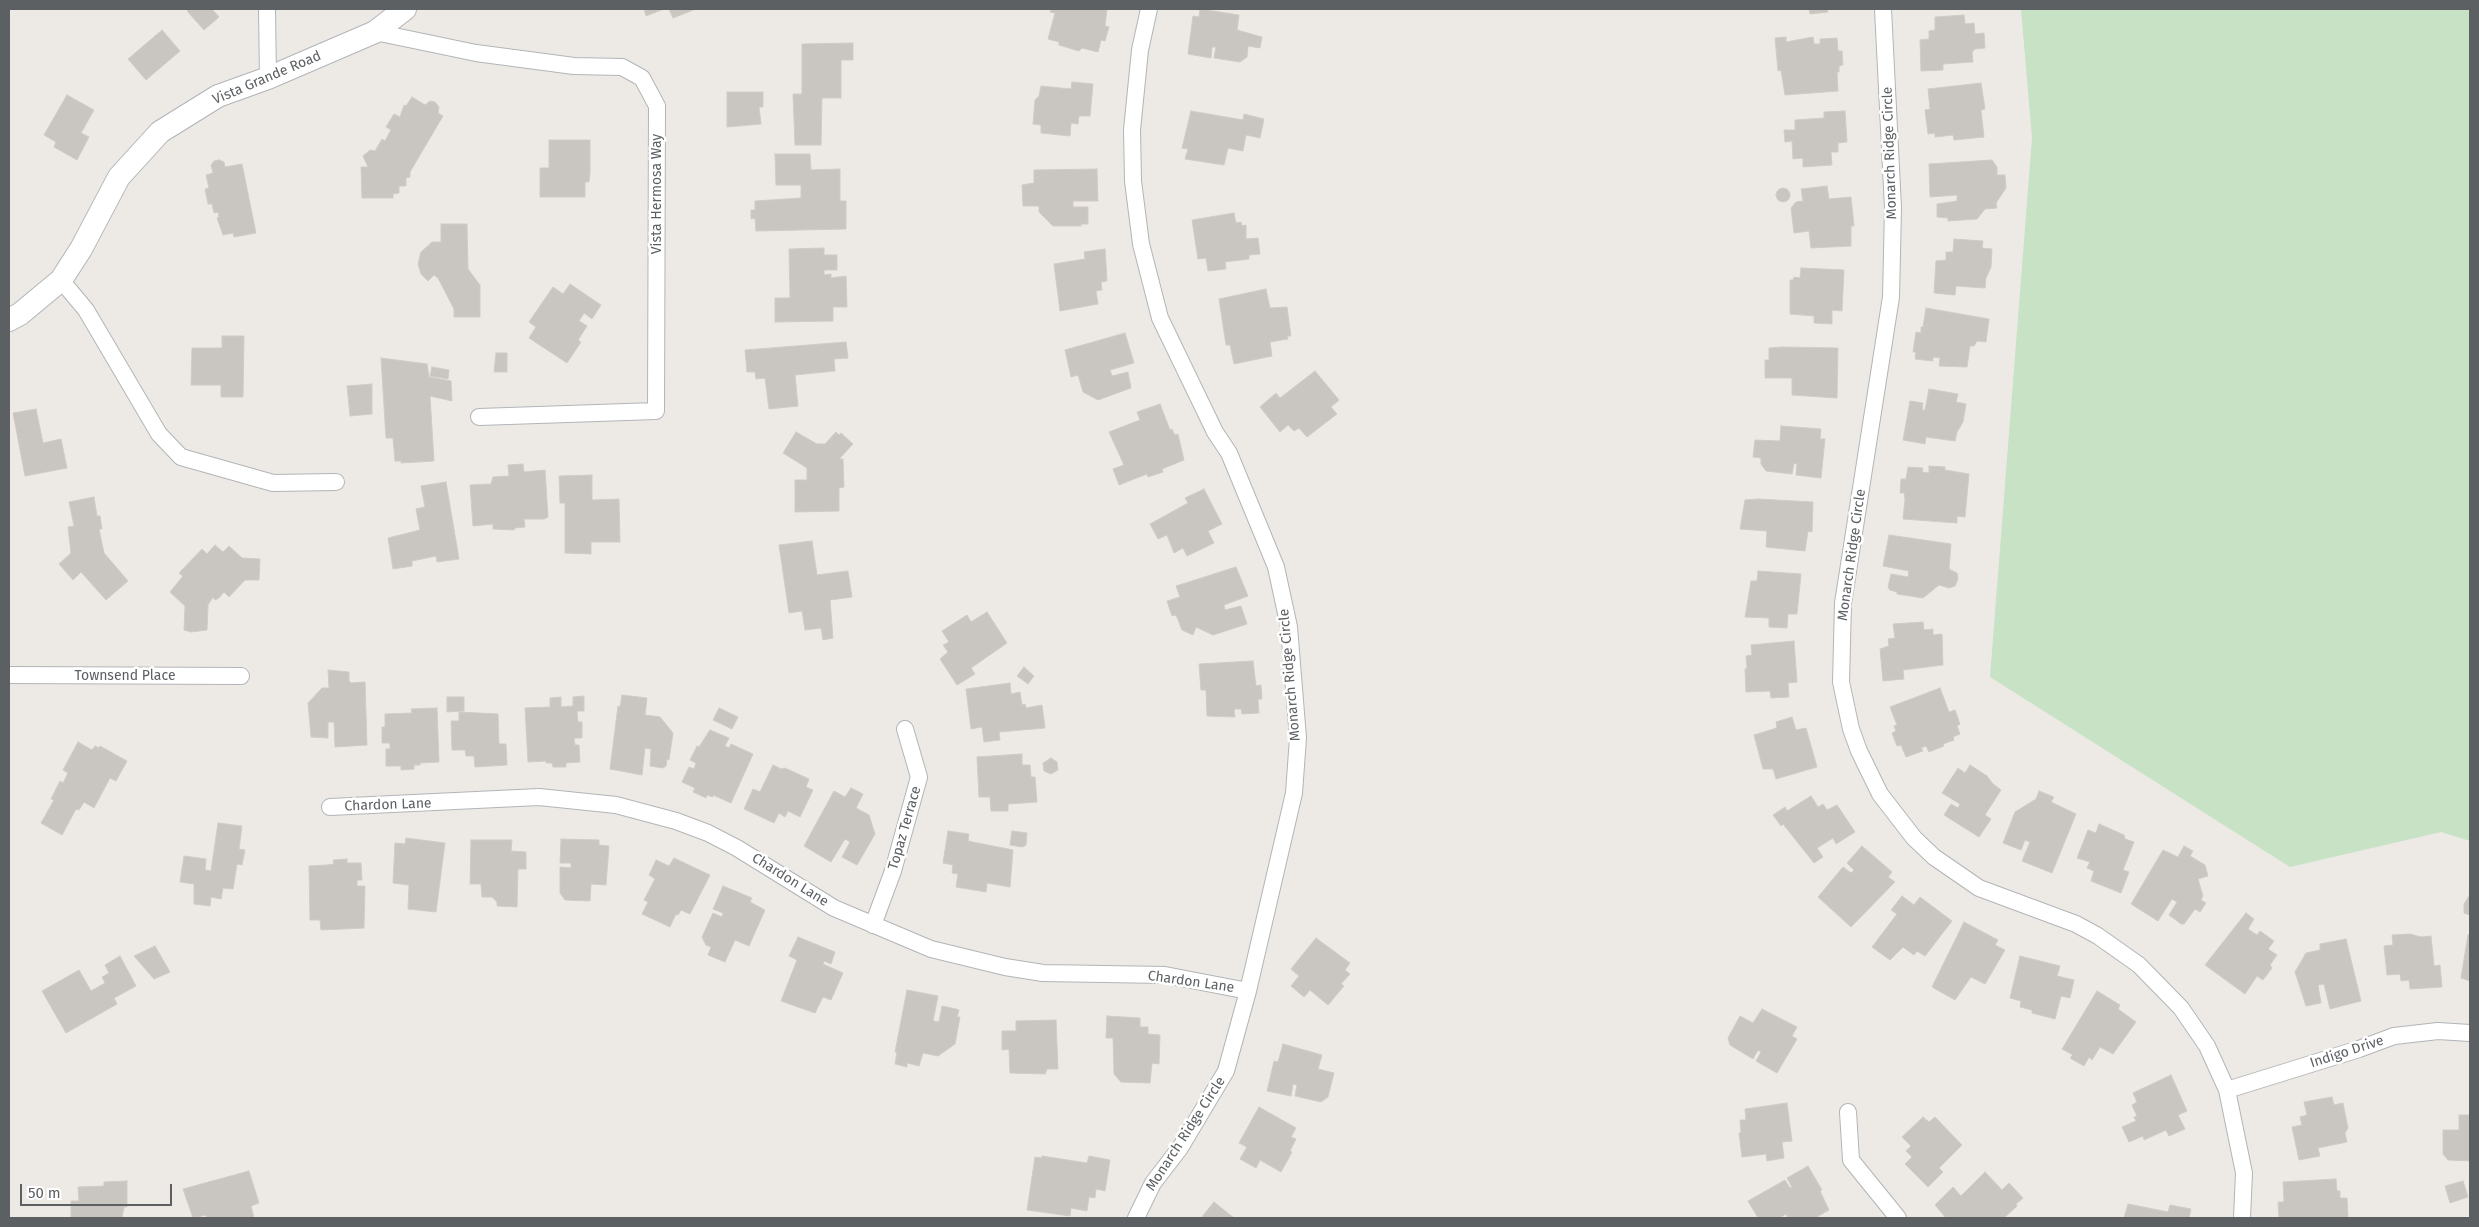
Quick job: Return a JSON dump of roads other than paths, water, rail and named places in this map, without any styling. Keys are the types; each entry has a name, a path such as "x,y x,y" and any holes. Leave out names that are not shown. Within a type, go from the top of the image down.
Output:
{"street":[{"path":"267,9 268,78"},
{"name":"Vista Grande Road","path":"9,320 20,314 61,280 82,249 119,177 160,132 218,96 268,78 375,32 405,9"},
{"name":"Monarch Ridge Circle","path":"1136,1218 1153,1183 1180,1148 1226,1071 1248,990 1294,793 1298,738 1289,627 1276,567 1250,499 1229,453 1215,432 1160,318 1144,260 1135,206 1132,130 1140,50 1149,9"},
{"name":"Monarch Ridge Circle","path":"1883,9 1894,208 1891,297 1843,603 1841,682 1851,729 1862,759 1880,794 1914,838 1956,874 1979,888 2076,924 2098,936 2139,965 2158,982 2192,1022 2207,1046 2227,1090 2244,1173 2242,1218"},
{"name":"Vista Hermosa Way","path":"375,32 476,53 574,66 622,67 642,78 657,106 656,411 479,417"},
{"path":"61,280 86,310 160,434 181,457 273,483 336,482"},
{"name":"Townsend Place","path":"9,675 241,676"},
{"name":"Topaz Terrace","path":"872,925 893,871 919,777 905,729"},
{"name":"Chardon Lane","path":"330,807 539,797 616,805 676,821 708,833 766,865 834,908 931,948 1005,967 1043,973 1165,975 1248,990"},
{"name":"Indigo Drive","path":"2227,1090 2359,1049 2394,1036 2438,1031 2470,1033"},
{"path":"1848,1112 1851,1160 1898,1218"}]}
